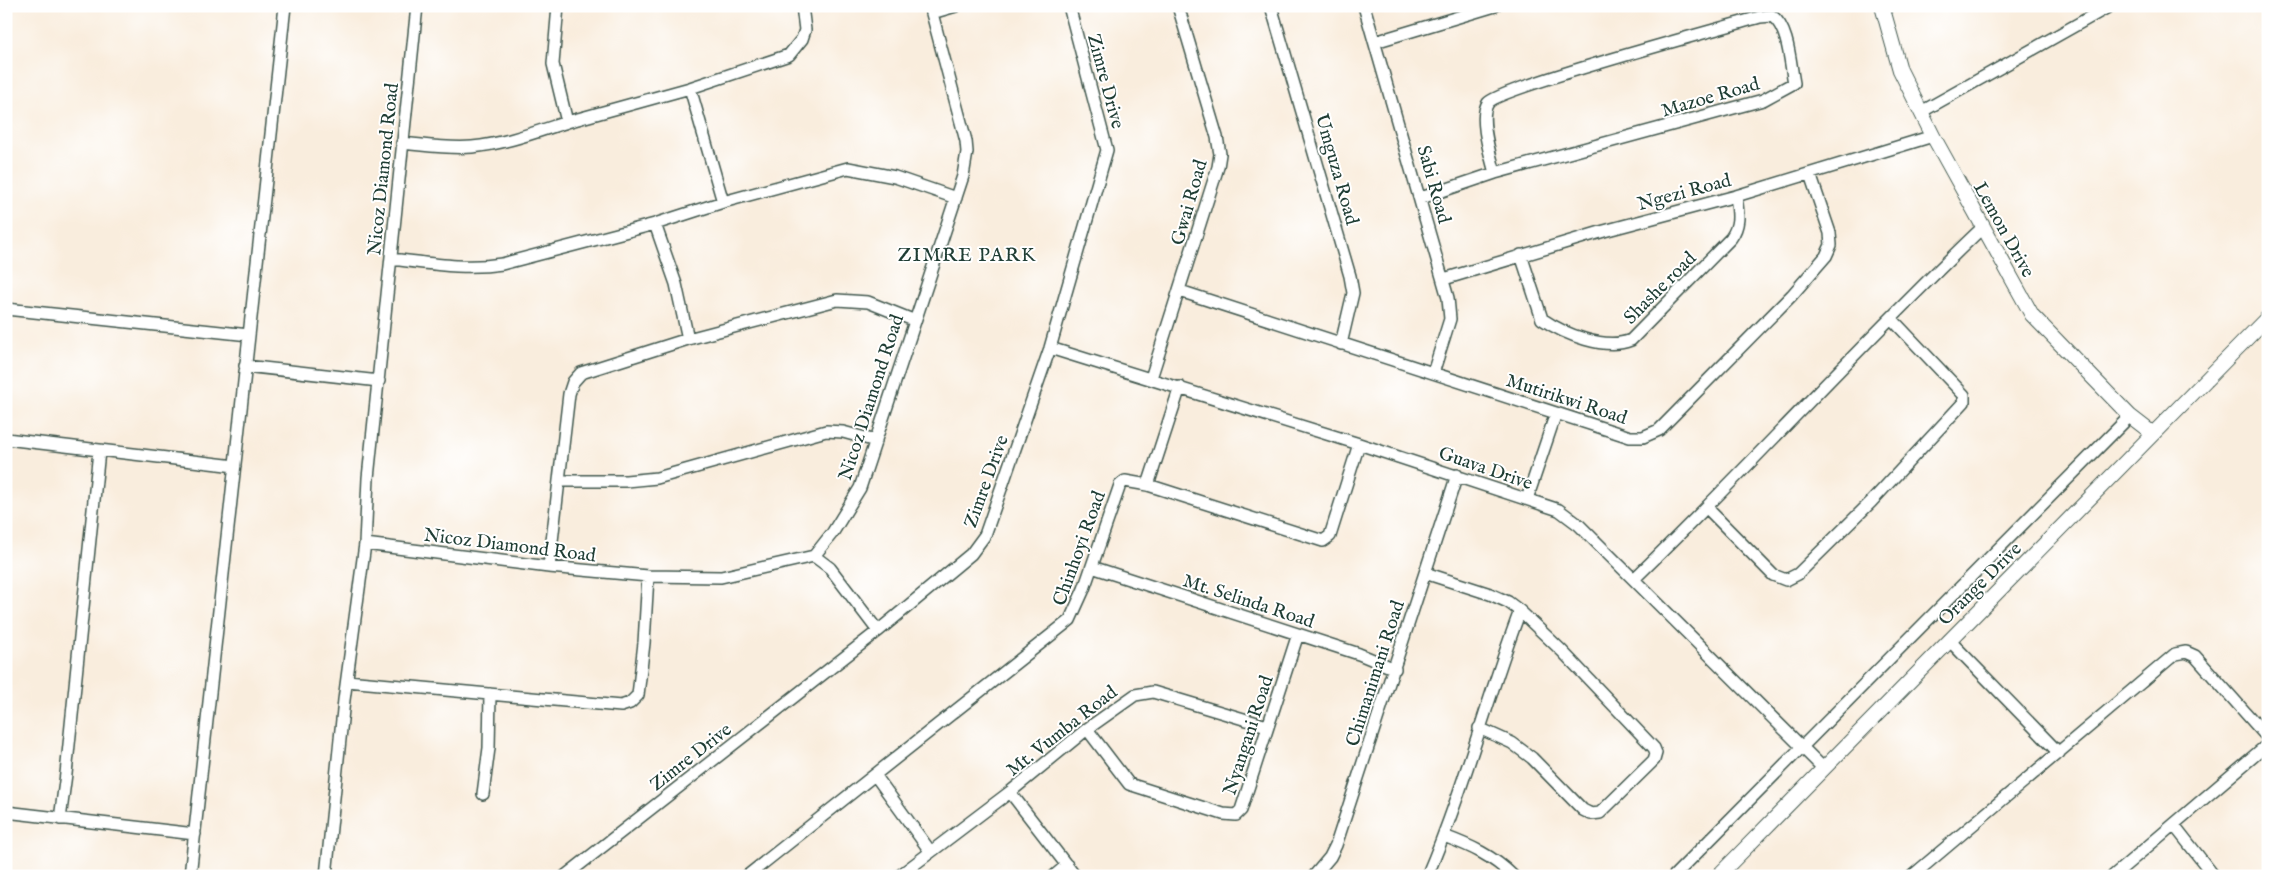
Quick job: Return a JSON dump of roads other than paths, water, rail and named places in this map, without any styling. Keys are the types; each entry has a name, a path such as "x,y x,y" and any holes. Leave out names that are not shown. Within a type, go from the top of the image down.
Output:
{"street":[{"path":"190,876 285,6"},
{"name":"Nicoz Diamond Road","path":"326,876 346,681 365,544 368,478 417,6"},
{"path":"558,6 553,64 567,122"},
{"path":"402,143 446,148 473,147 496,143 690,88 789,55 802,39 805,30 802,6"},
{"path":"931,10 956,6"},
{"name":"Zimre Drive","path":"565,876 878,631 971,554 985,535 1050,348 1107,150 1069,6"},
{"name":"Gwai Road","path":"1151,378 1180,291 1218,167 1220,154 1217,137 1178,6"},
{"name":"Umguza Road","path":"1271,6 1350,276 1353,293 1341,344"},
{"name":"Sabi Road","path":"1364,6 1444,279 1450,319 1433,373"},
{"path":"1375,42 1454,12 1495,6"},
{"name":"Lemon Drive","path":"1882,6 1900,70 1982,228 2032,315 2130,416 2152,433"},
{"path":"1921,112 2110,6"},
{"name":"Nicoz Diamond Road","path":"365,544 549,567 648,576 721,578 814,556 833,532 860,488 913,320 963,176 967,152 966,141 931,10"},
{"name":"Mazoe Road","path":"1421,198 1495,173 1709,116 1763,100 1776,94 1794,82 1780,23 1772,16 1760,17 1533,84 1492,98 1484,109 1484,119 1495,173"},
{"path":"690,88 723,202"},
{"name":"Ngezi Road","path":"1444,279 1698,204 1736,196 1933,136"},
{"path":"391,259 480,267 655,224 723,202 848,168 895,177 956,198"},
{"name":"Mutirikwi Road","path":"1180,291 1634,438 1648,436 1659,430 1792,295 1826,256 1830,245 1830,233 1810,174"},
{"name":"Shashe road","path":"1521,255 1542,319 1576,335 1612,345 1620,344 1631,340 1731,238 1737,230 1739,221 1736,196"},
{"path":"655,224 676,284 688,339"},
{"path":"1634,579 1708,508 1891,318 1982,228"},
{"path":"549,567 569,394 573,382 581,373 688,339 837,300 868,302 913,320"},
{"path":"6,309 249,335"},
{"name":"Orange Drive","path":"1718,876 2268,317"},
{"path":"1708,508 1774,575 1786,580 1798,574 1871,502 1964,402 1964,395 1891,318"},
{"name":"Guava Drive","path":"1050,348 1180,387 1456,475 1569,515 1823,768"},
{"path":"245,366 379,381"},
{"path":"1148,485 1180,387"},
{"path":"1527,499 1556,413"},
{"path":"1674,876 2130,416"},
{"path":"560,480 626,482 657,478 826,432 843,432 876,441"},
{"path":"6,439 235,466"},
{"name":"Chinhoyi Road","path":"747,876 1070,620 1092,567 1120,485 1131,480 1323,541 1330,536 1359,444"},
{"path":"60,819 98,451"},
{"name":"Chimanimani Road","path":"1314,876 1330,857 1336,845 1395,668 1456,475"},
{"path":"814,556 830,568 878,631"},
{"name":"Mt. Selinda Road","path":"1092,567 1298,634 1395,668"},
{"path":"1425,573 1490,594 1508,602 1520,611 1562,651 1654,748 1656,753 1654,760 1600,814 1591,814 1584,810 1532,758 1512,743 1479,728"},
{"path":"346,681 621,706 630,704 638,694 644,643 648,576"},
{"path":"1428,876 1444,836 1495,676 1520,611"},
{"name":"Nyangani Road","path":"1087,729 1129,784 1233,816 1241,810 1298,634"},
{"path":"1949,640 2059,753"},
{"path":"1912,876 2175,654 2186,652 2195,656 2268,738"},
{"name":"Mt. Vumba Road","path":"899,876 1010,792 1087,729 1135,695 1153,692 1267,726"},
{"path":"483,794 489,748 490,694"},
{"path":"2113,876 2268,744"},
{"path":"875,775 930,851"},
{"path":"1010,792 1075,876"},
{"path":"6,812 195,834"},
{"path":"2174,825 2214,876"},
{"path":"1444,836 1472,846 1494,858 1513,876"},
{"path":"1054,876 1067,865"}],"district":[{"name":"ZIMRE PARK","path":"967,254"}]}
